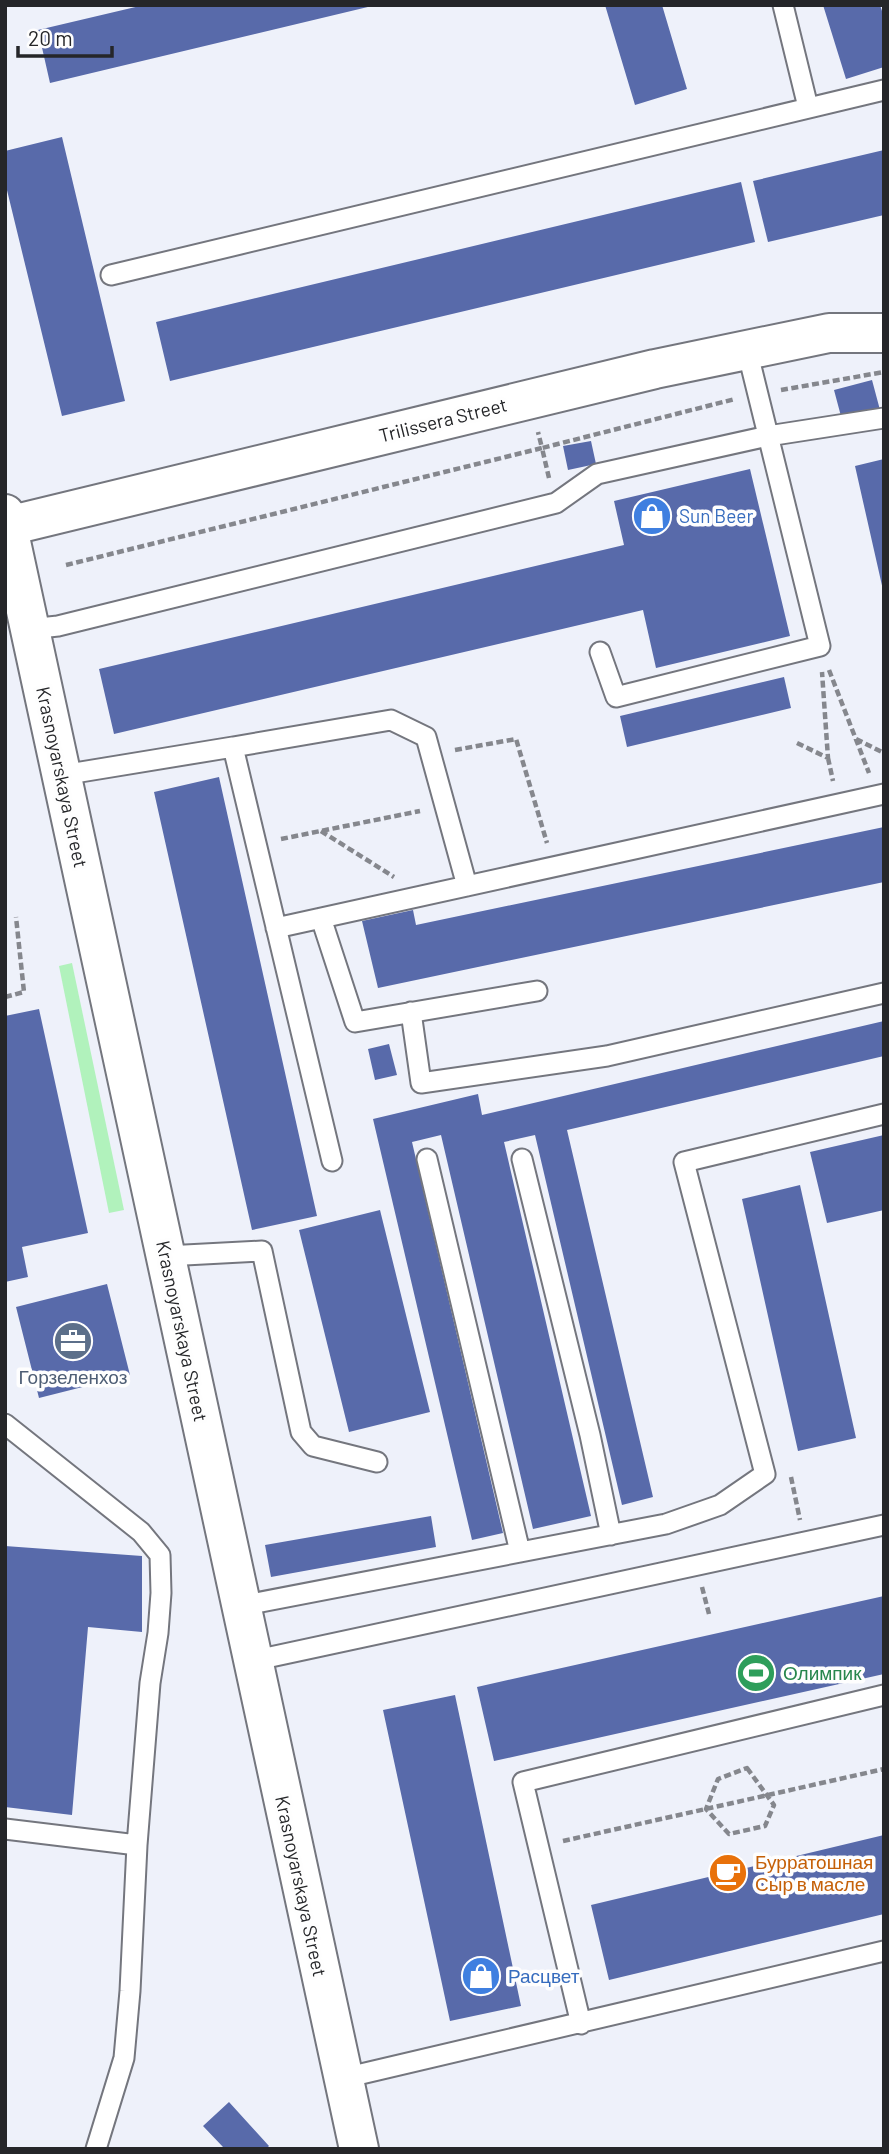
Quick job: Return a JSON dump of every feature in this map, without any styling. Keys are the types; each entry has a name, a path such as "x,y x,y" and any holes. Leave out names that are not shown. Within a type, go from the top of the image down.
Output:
{"street":[{"name":"Trilissera Street","path":"6,522 655,369 829,333 884,333"},
{"name":"Krasnoyarskaya Street","path":"6,522 359,2149"}],"lane":[{"path":"783,5 808,107"},
{"path":"111,275 884,90"},
{"path":"600,652 616,697 820,646 747,350"},
{"path":"30,629 58,626 556,503 597,474 768,436 884,418"},
{"path":"62,775 391,720 426,737 467,886"},
{"path":"233,747 332,1161"},
{"path":"276,928 881,794"},
{"path":"321,918 355,1022 537,991"},
{"path":"411,1012 421,1083 607,1056 884,993"},
{"path":"240,1606 666,1524 720,1505 765,1474 684,1162 884,1114"},
{"path":"522,1158 590,1435 611,1535"},
{"path":"427,1159 520,1552"},
{"path":"166,1256 262,1251 301,1432 313,1446 377,1462"},
{"path":"5,1424 141,1532 160,1555 158,1633 150,1683 137,1845 124,2058 96,2149"},
{"path":"252,1661 884,1525"},
{"path":"581,2024 523,1782 884,1695"},
{"path":"5,1829 137,1845"},
{"path":"344,2078 884,1951"}],"path":[{"path":"66,565 542,449 724,401 884,372"},
{"path":"531,399 542,449"},
{"path":"820,646 855,738 881,794"},
{"path":"797,743 828,758 820,646"},
{"path":"855,738 884,753"},
{"path":"430,754 516,739 554,867"},
{"path":"257,844 445,806"},
{"path":"320,831 425,895"},
{"path":"5,997 23,992 16,917"},
{"path":"789,1469 805,1542"},
{"path":"747,1769 774,1805 765,1826 729,1834 706,1808 718,1779 747,1769"},
{"path":"538,1847 884,1769"}],"green space":[{"path":"72,963 124,1210 109,1213 59,966"}],"building":[{"path":"144,5 372,6 50,83 38,30"},
{"path":"605,5 662,5 687,89 635,105"},
{"path":"823,5 880,5 884,17 884,67 846,79"},
{"path":"62,137 125,401 62,416 5,182 5,151"},
{"path":"884,150 884,215 768,242 753,181"},
{"path":"741,182 755,242 170,381 156,322"},
{"path":"872,380 880,410 842,420 834,390"},
{"path":"591,441 596,464 568,470 563,446"},
{"path":"884,459 884,589 883,590 855,466"},
{"path":"750,469 790,636 656,668 643,610 114,734 99,669 624,545 614,501"},
{"path":"784,677 791,708 627,747 620,716"},
{"path":"219,777 317,1216 252,1230 154,792"},
{"path":"884,827 884,882 378,988 362,921 413,910 416,925"},
{"path":"39,1009 88,1233 22,1247 28,1277 5,1282 5,1016"},
{"path":"884,1021 884,1056 567,1130 653,1497 622,1505 535,1135 504,1142 591,1516 533,1529 441,1135 412,1142 503,1533 472,1540 373,1119 478,1094 482,1115"},
{"path":"389,1044 397,1075 375,1080 368,1049"},
{"path":"884,1135 884,1210 827,1223 810,1152"},
{"path":"800,1185 856,1438 798,1451 742,1199"},
{"path":"380,1210 430,1412 349,1432 299,1230"},
{"name":"Горзеленхоз","path":"107,1284 130,1375 39,1398 16,1307"},
{"path":"431,1516 436,1547 271,1577 265,1545"},
{"path":"5,1546 142,1556 142,1632 88,1627 72,1815 5,1807"},
{"path":"884,1596 884,1674 494,1761 477,1687"},
{"path":"455,1695 521,2006 450,2021 383,1710"},
{"path":"884,1835 884,1914 609,1980 591,1905"},
{"path":"229,2102 269,2146 266,2149 221,2149 223,2147 203,2126"}],"place":[{"name":"Sun Beer","path":"652,516"},
{"name":"Горзеленхоз","path":"73,1341"},
{"name":"Олимпик","path":"756,1673"},
{"name":"Бурратошная Сыр в масле","path":"728,1873"},
{"name":"Расцвет","path":"481,1976"}]}
